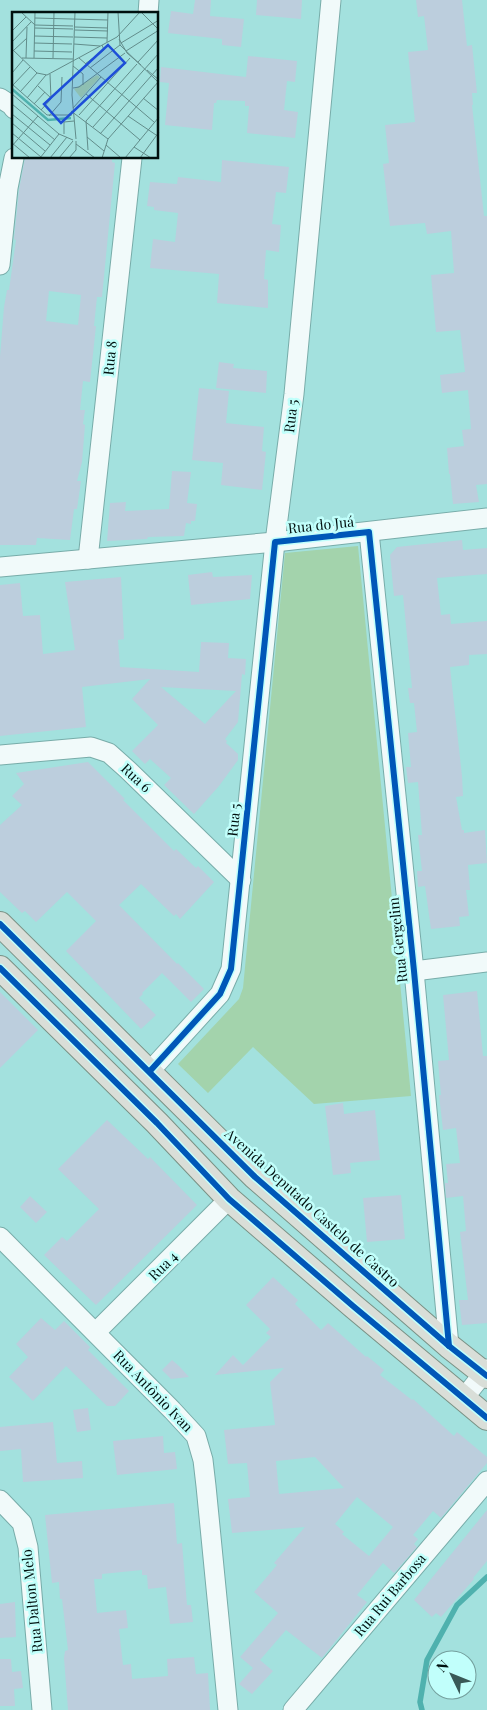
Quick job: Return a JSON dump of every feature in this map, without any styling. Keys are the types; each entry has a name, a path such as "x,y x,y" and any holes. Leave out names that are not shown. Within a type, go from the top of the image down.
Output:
{"main road":[{"name":"Avenida Deputado Castelo de Castro","path":"0,924 150,1071 255,1178 449,1346 486,1373"},
{"path":"0,968 157,1123 230,1199 353,1306 487,1418"}],"street":[{"name":"Rua 5","path":"150,1071 220,994 231,970 275,542 294,394 331,0"},
{"path":"0,98 12,105"},
{"path":"0,265 8,188 14,159"},
{"name":"Rua 8","path":"88,559 132,159"},
{"name":"Rua do Juá","path":"0,566 275,542 487,518"},
{"name":"Rua Gergelim","path":"369,532 414,972 449,1346"},
{"name":"Rua 6","path":"0,755 91,747 109,753 241,880"},
{"path":"414,972 487,962"},
{"name":"Rua 4","path":"96,1332 230,1199"},
{"name":"Rua Antônio Ivan","path":"0,1237 96,1332 196,1436 203,1460 228,1710"},
{"path":"464,1399 486,1373"},
{"name":"Rua Rui Barbosa","path":"293,1710 487,1480"},
{"name":"Rua Dalton Melo","path":"2,1505 22,1523 28,1547 42,1710"}],"green space":[{"path":"358,546 411,1096 314,1104 253,1047 208,1093 178,1064 239,999 243,988 285,553"}],"building":[{"path":"195,0 211,0 210,16 244,19 241,47 222,45 222,39 168,33 171,11 193,14"},
{"path":"257,0 302,0 301,19 256,15"},
{"path":"416,0 462,0 467,46 472,45 477,93 472,93 472,105 484,216 487,216 487,484 476,485 479,502 453,504 449,474 447,448 464,446 462,430 471,429 468,390 442,393 440,375 465,372 460,330 436,332 431,275 454,273 451,231 427,234 425,223 390,226 383,164 389,163 385,125 415,122 408,52 428,50 424,16 418,17"},
{"path":"248,56 297,61 295,82 287,81 284,110 298,112 295,138 247,133 249,106 245,106 245,101 217,100 214,103 212,130 165,125 169,83 160,82 161,67 246,77"},
{"path":"25,159 112,159 112,162 115,163 102,297 97,297 90,382 83,381 80,410 85,410 83,424 85,425 82,462 77,481 81,481 77,509 74,509 70,540 37,538 36,545 0,545 0,357 4,307 7,290 9,290 16,240 14,239 19,190","holes":["49,291 81,295 78,325 46,321"]},
{"path":"222,160 289,167 286,193 276,192 272,224 281,225 279,252 266,250 264,279 268,280 268,308 217,303 219,274 150,268 153,239 175,242 178,213 154,210 154,207 147,206 150,182 177,184 178,177 221,182"},
{"path":"219,362 234,364 233,368 267,371 266,393 216,388"},
{"path":"199,388 229,391 226,423 264,427 262,451 266,452 262,490 221,485 223,463 192,460"},
{"path":"172,471 191,472 187,503 197,504 195,521 191,521 191,524 186,523 184,536 107,541 110,503 126,502 125,511 169,509"},
{"path":"462,540 463,550 487,548 487,574 437,578 441,615 450,614 451,624 487,621 487,654 469,655 469,665 450,667 462,776 463,796 456,797 462,830 464,830 464,833 485,830 487,863 468,865 470,890 466,890 469,916 459,917 460,926 431,929 425,886 418,887 417,871 422,871 418,835 422,835 418,782 408,783 406,767 411,767 408,733 417,732 414,703 410,703 408,688 412,688 403,595 394,596 390,555 397,547"},
{"path":"212,572 213,577 252,575 250,599 191,605 188,575"},
{"path":"121,577 124,639 118,640 120,667 199,672 201,642 229,643 228,658 246,659 245,675 242,674 238,722 225,739 226,743 238,754 238,760 219,786 194,814 164,785 171,778 150,759 145,764 132,751 158,725 132,699 150,679 82,687 86,727 0,736 0,585 20,583 23,616 40,615 43,654 75,650 65,582","holes":["161,687 236,691 205,724"]},
{"path":"88,762 174,851 176,849 196,868 198,866 214,882 180,919 176,914 174,916 141,884 119,905 204,989 191,1002 162,973 139,998 156,1015 141,1029 66,951 96,921 67,892 36,922 25,911 22,913 0,892 0,825 22,805 12,796 24,784 16,773"},
{"path":"477,991 483,1056 487,1056 487,1323 462,1325 459,1300 468,1300 460,1232 466,1231 463,1196 446,1198 445,1183 448,1183 446,1164 460,1163 456,1128 443,1130 438,1061 449,1060 443,995"},
{"path":"0,992 38,1030 0,1068"},
{"path":"343,1103 344,1114 375,1110 380,1160 350,1163 351,1173 333,1175 325,1106"},
{"path":"107,1120 148,1159 150,1157 197,1205 96,1305 44,1255 62,1237 67,1241 99,1209 58,1169"},
{"path":"401,1195 405,1239 367,1242 363,1198"},
{"path":"30,1196 47,1212 36,1223 20,1207"},
{"path":"273,1277 298,1300 295,1304 321,1330 328,1323 366,1357 384,1370 380,1375 413,1399 454,1436 457,1432 487,1457 487,1463 441,1518 433,1511 413,1535 418,1539 414,1544 417,1547 394,1573 383,1563 357,1595 367,1602 322,1658 286,1630 260,1660 273,1671 252,1694 239,1684 253,1668 240,1657 278,1613 254,1592 277,1565 274,1563 305,1527 232,1533 228,1499 250,1497 247,1463 228,1464 224,1430 275,1425 270,1382 284,1368 215,1375 233,1355 243,1365 271,1337 266,1333 270,1329 246,1305","holes":["315,1457 344,1488 279,1494 276,1461","357,1497 393,1527 369,1556 342,1534 344,1532 335,1524"]},
{"path":"41,1318 55,1330 64,1321 90,1347 88,1350 129,1391 115,1406 107,1406 66,1366 33,1401 9,1377 28,1357 16,1344"},
{"path":"172,1360 189,1377 171,1379 162,1370"},
{"path":"88,1408 91,1430 77,1432 73,1410"},
{"path":"53,1422 57,1463 82,1461 83,1478 23,1482 21,1449 0,1451 0,1427"},
{"path":"163,1436 164,1453 175,1452 177,1469 117,1475 113,1441"},
{"path":"174,1503 177,1544 182,1543 187,1605 191,1605 193,1622 170,1624 166,1587 148,1589 147,1575 142,1575 142,1570 102,1574 102,1579 94,1579 97,1613 126,1610 128,1628 119,1629 123,1665 131,1664 132,1679 168,1676 167,1659 194,1657 196,1674 208,1673 210,1710 68,1710 64,1658 65,1651 68,1650 62,1599 60,1599 59,1582 52,1583 45,1515"},
{"path":"487,1510 487,1561 441,1617 436,1613 432,1617 414,1600"},
{"path":"15,1602 16,1637 0,1638 0,1604"},
{"path":"0,1659 11,1659 12,1672 21,1671 23,1688 14,1689 15,1706 0,1706"}],"waterway":[{"path":"422,1710 420,1702 427,1660 457,1605 487,1577"}],"cycle path":[{"path":"150,1071 220,994 231,969 275,542 369,532 414,971 449,1346"},
{"path":"0,924 255,1177 449,1346 487,1376"},
{"path":"0,968 157,1123 229,1199 487,1418"}]}
